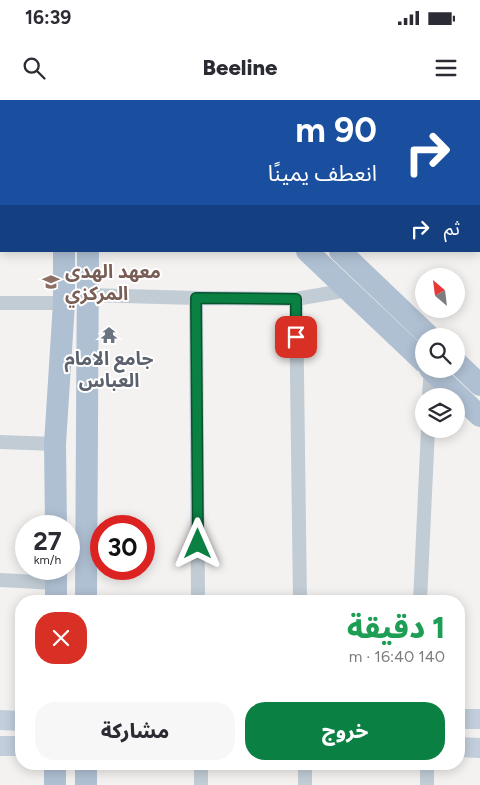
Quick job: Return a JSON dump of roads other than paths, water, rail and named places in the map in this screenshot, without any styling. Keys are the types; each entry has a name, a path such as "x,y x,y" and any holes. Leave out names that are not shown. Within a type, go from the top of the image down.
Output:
{"main road":[{"path":"56,515 55,444 64,303 64,252"},
{"path":"86,595 88,252"},
{"path":"307,252 415,353"},
{"path":"341,252 421,328"},
{"path":"465,371 480,385"},
{"path":"440,378 480,416"},
{"path":"465,719 480,719"},
{"path":"0,720 15,721"},
{"path":"0,746 15,746"},
{"path":"465,747 480,748"},
{"path":"55,770 55,785"},
{"path":"86,770 86,785"}],"street":[{"path":"88,295 296,299 348,290"},
{"path":"196,298 198,595"},
{"path":"296,299 300,595"},
{"path":"0,303 64,303"},
{"path":"420,595 428,438"},
{"path":"0,442 55,444"},
{"path":"0,580 56,584"},
{"path":"201,770 201,785"},
{"path":"305,770 305,785"},
{"path":"427,770 428,785"}],"place":[{"name":"معهد الهدى المركزي","path":"51,282"},
{"name":"جامع الامام العباس","path":"109,335"}]}
